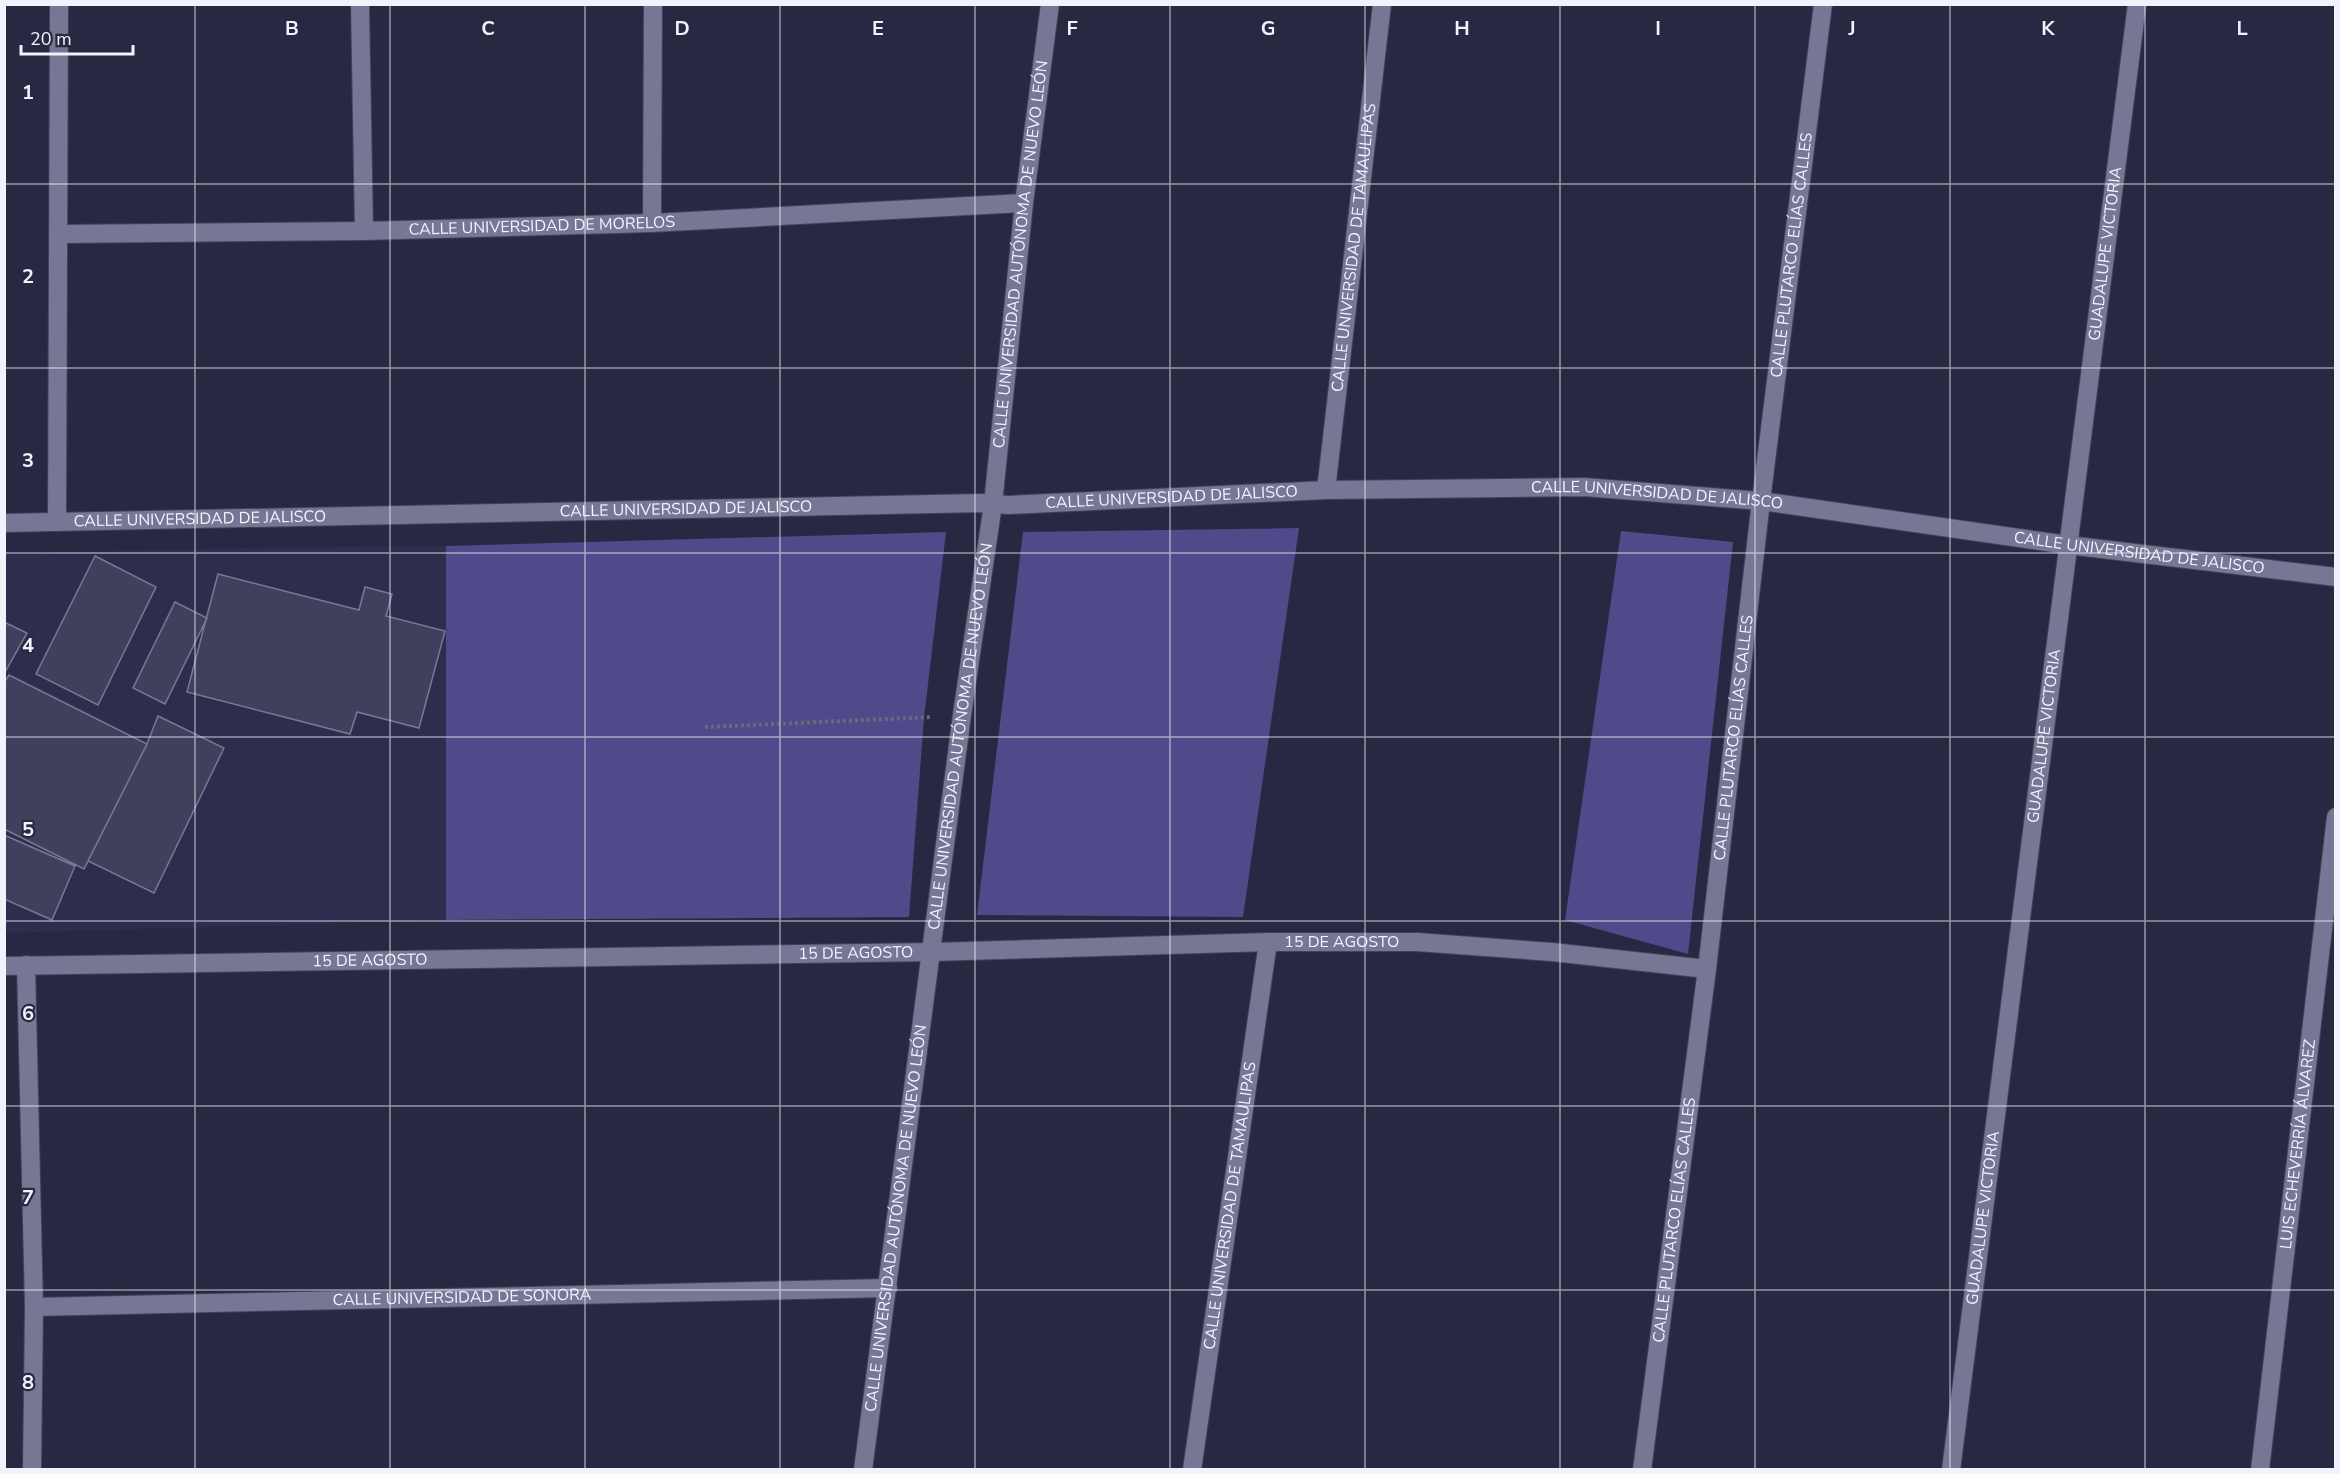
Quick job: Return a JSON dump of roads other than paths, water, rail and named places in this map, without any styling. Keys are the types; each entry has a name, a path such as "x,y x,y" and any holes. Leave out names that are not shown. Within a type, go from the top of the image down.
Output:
{"street":[{"path":"57,522 60,234 59,4"},
{"path":"360,4 364,231"},
{"path":"652,223 653,4"},
{"name":"CALLE UNIVERSIDAD AUTÓNOMA DE NUEVO LEÓN","path":"863,1470 933,952 962,715 993,504 1024,203 1050,4"},
{"name":"CALLE UNIVERSIDAD DE TAMAULIPAS","path":"1326,490 1382,4"},
{"name":"CALLE PLUTARCO ELÍAS CALLES","path":"1642,1470 1707,969 1761,501 1823,4"},
{"name":"GUADALUPE VICTORIA","path":"1951,1470 2137,4"},
{"name":"CALLE UNIVERSIDAD DE MORELOS","path":"60,234 364,231 652,223 1024,203"},
{"name":"CALLE UNIVERSIDAD DE JALISCO","path":"4,523 993,504 1326,490 1584,487 1761,501 2068,545 2336,577"},
{"name":"LUIS ECHEVERRÍA ÁLVAREZ","path":"2260,1470 2336,817"},
{"name":"CALLE UNIVERSIDAD DE TAMAULIPAS","path":"1192,1470 1268,942"},
{"name":"15 DE AGOSTO","path":"4,966 933,952 1268,942 1417,942 1552,952 1707,969"},
{"path":"26,965 34,1307 32,1470"},
{"name":"CALLE UNIVERSIDAD DE SONORA","path":"34,1307 888,1288"}]}
